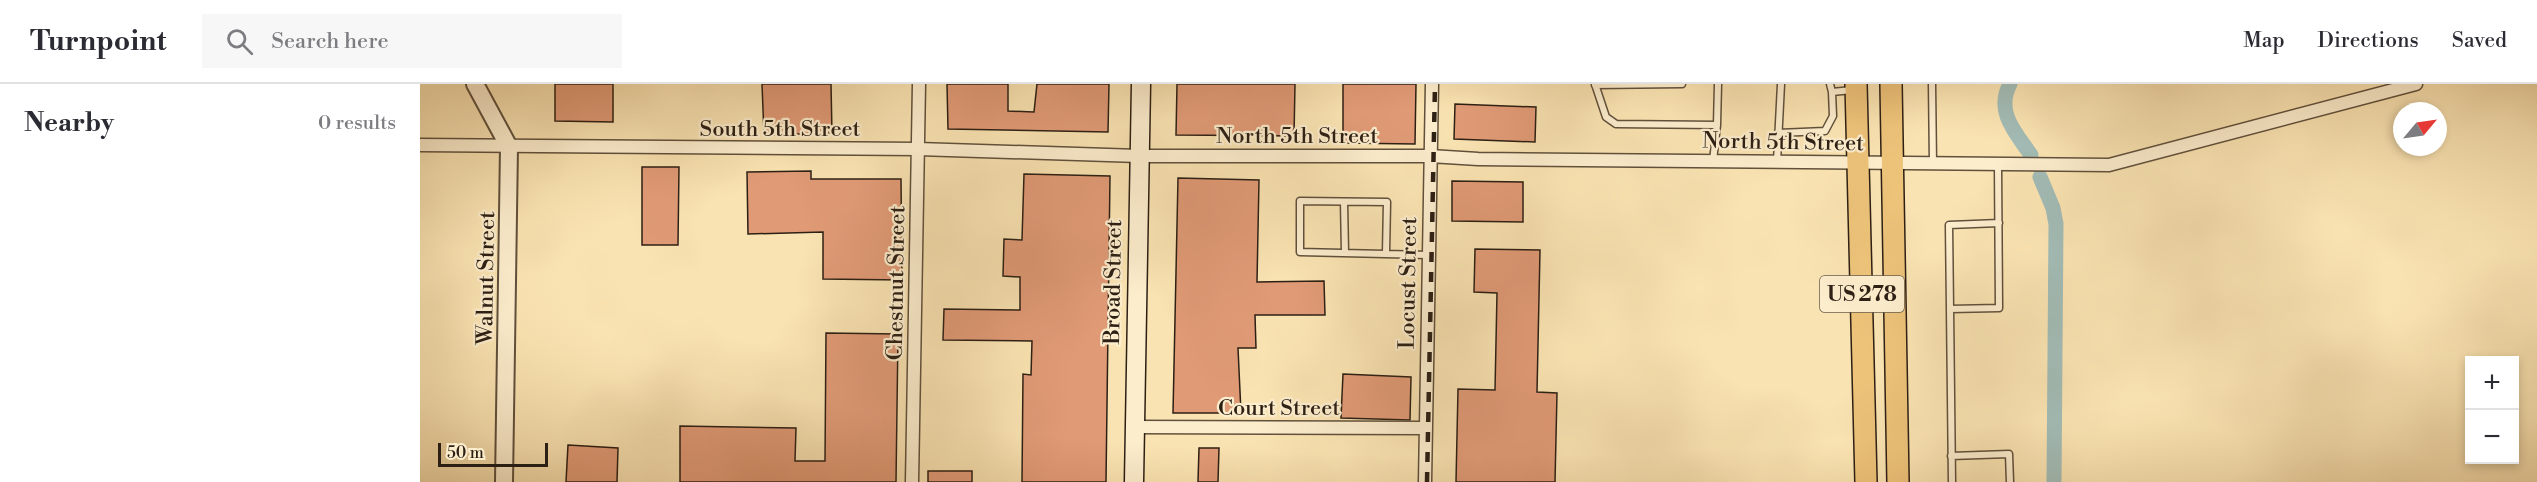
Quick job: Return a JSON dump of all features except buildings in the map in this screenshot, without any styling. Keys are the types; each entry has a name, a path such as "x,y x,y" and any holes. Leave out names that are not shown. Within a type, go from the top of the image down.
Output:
{"highway":[{"name":"US 278","path":"1891,84 1898,482"},
{"name":"US 278","path":"1856,87 1866,482"}],"main road":[{"name":"Broad Street","path":"1134,482 1133,427 1141,84"}],"street":[{"name":"Walnut Street","path":"475,84 509,147 504,482"},
{"name":"Chestnut Street","path":"912,482 919,84"},
{"name":"Locust Street","path":"1425,482 1432,84"},
{"name":"North 5th Street","path":"1139,156 1430,156 1478,159 2109,165 2416,84"},
{"name":"South 5th Street","path":"420,145 918,149 1139,156"},
{"name":"Court Street","path":"1133,427 1426,428"}],"lane":[{"path":"1682,84 1595,85 1606,117 1616,124 1718,125"},
{"path":"1713,161 1718,125 1718,84"},
{"path":"1777,162 1781,84"},
{"path":"1778,133 1824,131 1833,116 1830,84"},
{"path":"1932,84 1933,164"},
{"path":"1832,92 1856,87"},
{"path":"1950,309 1999,308 1998,165"},
{"path":"1386,254 1387,202 1300,201 1300,252 1428,255"},
{"path":"1344,202 1345,253"},
{"path":"1952,482 1949,225 1999,224"},
{"path":"1952,456 2009,454 2010,482"}],"waterway":[{"path":"2010,84 2006,94 2006,113 2009,122 2031,155"},
{"path":"2040,177 2053,208 2056,224 2054,482"}],"railway":[{"path":"1427,482 1435,84"}]}
